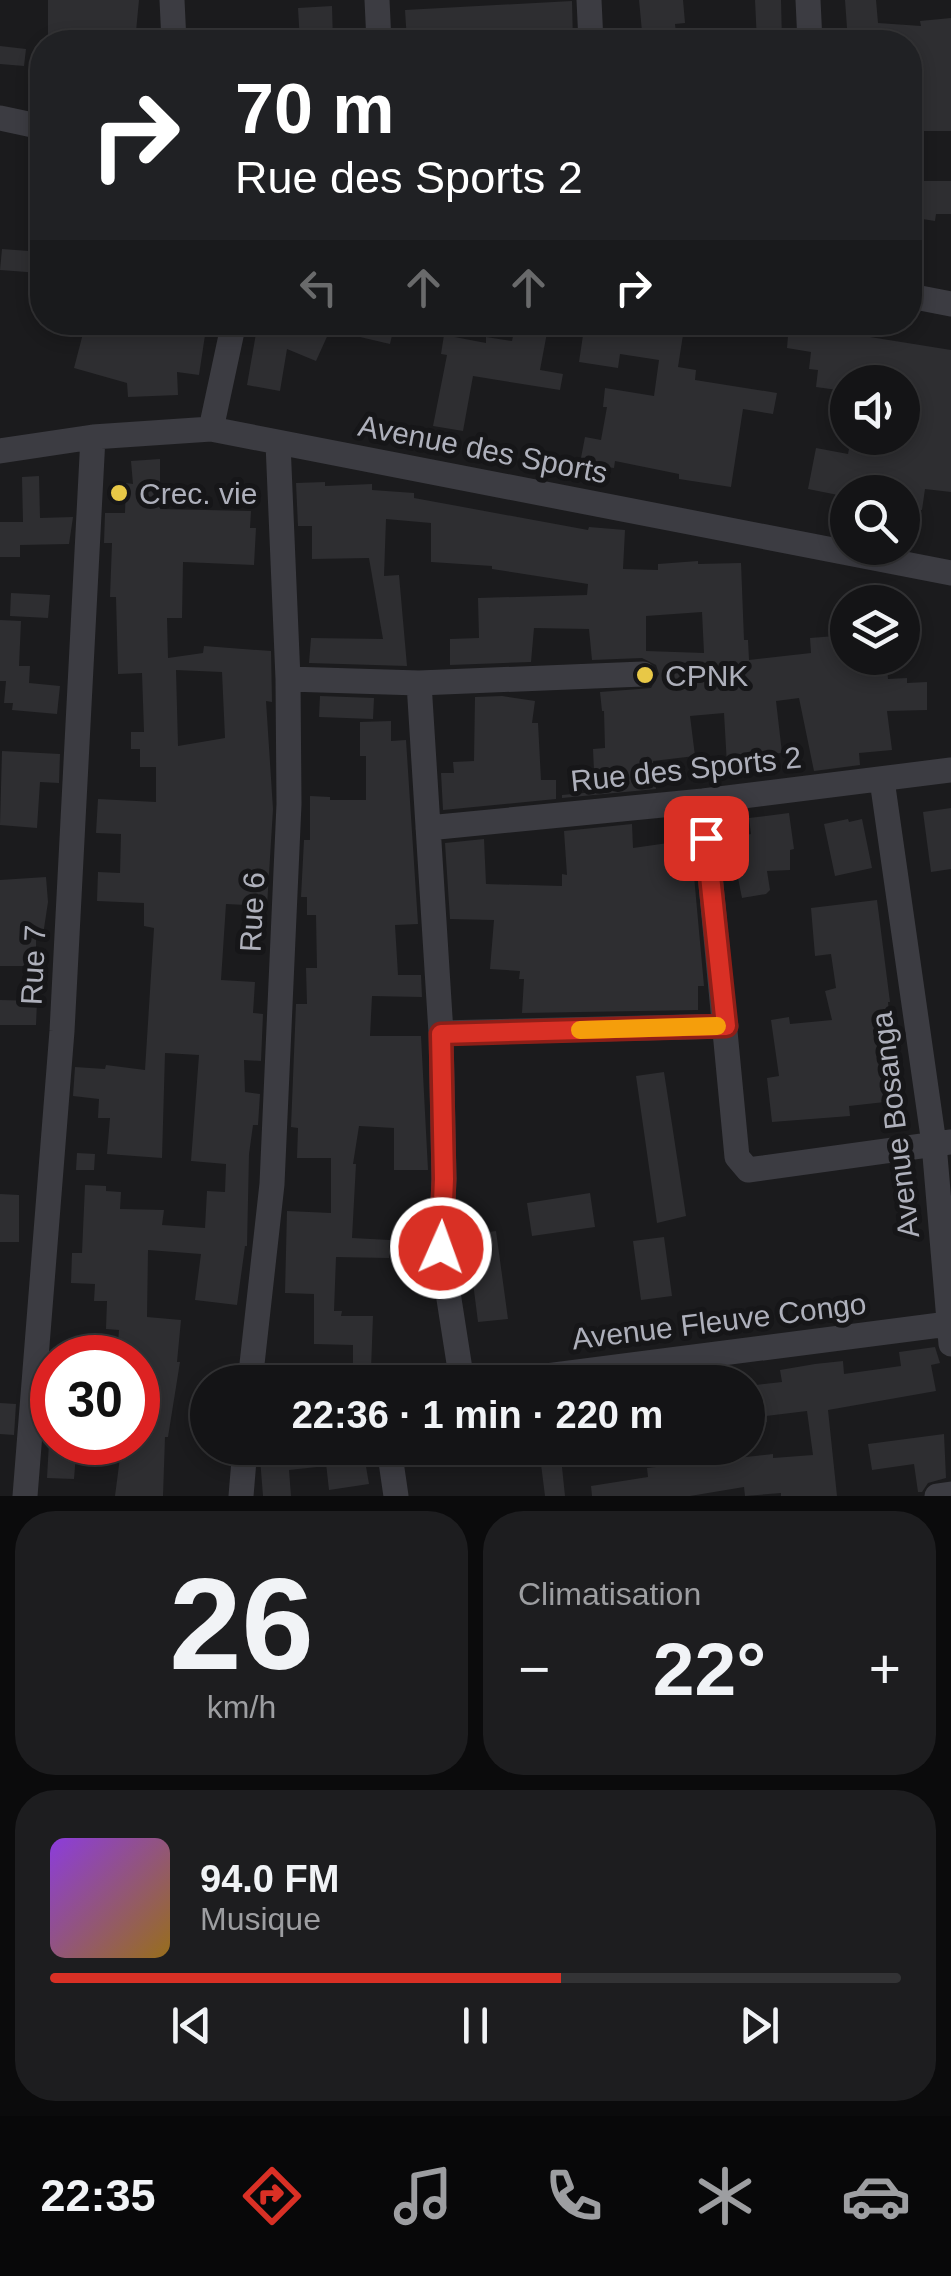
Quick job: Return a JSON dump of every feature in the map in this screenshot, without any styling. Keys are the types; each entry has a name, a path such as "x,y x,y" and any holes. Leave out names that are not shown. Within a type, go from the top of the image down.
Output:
{"street":[{"path":"172,0 173,30"},
{"path":"377,0 378,30"},
{"path":"589,0 590,30"},
{"path":"808,0 809,30"},
{"path":"0,118 30,124"},
{"path":"922,298 951,304"},
{"path":"211,429 231,335"},
{"name":"Avenue des Sports","path":"0,451 94,436 211,429 951,572"},
{"name":"Rue 7","path":"25,1496 62,1031 94,436"},
{"name":"Rue 6","path":"252,1365 272,1184 289,804 278,442"},
{"path":"288,679 420,683 644,674"},
{"path":"420,683 441,1034 441,1248 459,1365"},
{"name":"Rue des Sports 2","path":"428,828 702,801 951,770"},
{"name":"Avenue Bosanga","path":"882,780 942,1143 949,1334"},
{"path":"702,801 737,1156 741,1165 748,1170 942,1143"},
{"path":"441,1034 726,1026"},
{"name":"Avenue Fleuve Congo","path":"658,1365 949,1334"},
{"path":"241,1496 243,1465"},
{"path":"391,1465 396,1496"},
{"path":"937,1496 951,1494"}],"building":[{"path":"48,0 139,0 136,30 48,30"},
{"path":"639,0 683,0 685,23 675,24 676,30 642,30"},
{"path":"755,0 781,0 782,30 756,30"},
{"path":"845,0 876,0 878,23 921,26 920,21 951,18 951,131 922,131 922,30 847,30"},
{"path":"572,1 573,30 406,30 405,10"},
{"path":"332,6 333,30 299,30 298,8"},
{"path":"0,46 26,49 24,66 0,64"},
{"path":"922,181 951,181 951,214 936,214 935,221 922,219"},
{"path":"2,249 30,251 30,272 0,270"},
{"path":"83,335 205,335 199,375 177,372 178,395 128,397 127,383 74,368"},
{"path":"256,335 328,335 316,361 287,349 280,391 247,385"},
{"path":"351,335 392,335 390,344"},
{"path":"444,335 486,343 486,337 512,341 513,335 547,335 540,370 563,374 560,390 473,376 463,431 433,426 447,355 441,354"},
{"path":"583,335 683,335 678,367 696,370 695,380 777,393 773,414 743,409 731,487 679,479 679,474 615,461 614,468 580,463 585,437 601,440 607,407 603,407 605,388 654,396 659,360 620,354 618,368 579,362"},
{"path":"788,335 858,335 951,350 951,492 925,489 922,510 920,475 830,475 830,493 808,489 816,448 830,451 830,455 920,455 920,365 830,365 830,389 816,387 818,370 809,369 811,352 787,348"},
{"path":"160,459 160,509 251,511 250,528 256,528 254,565 183,562 182,618 167,618 168,658 203,653 204,646 271,651 272,702 266,701 273,809 267,906 226,904 221,980 255,982 253,1013 263,1014 261,1061 244,1060 245,1092 260,1094 258,1125 253,1125 249,1154 247,1246 237,1305 195,1300 201,1254 148,1250 147,1317 181,1320 180,1362 165,1437 163,1496 115,1496 119,1465 160,1465 160,1335 119,1335 119,1330 106,1329 107,1301 94,1301 95,1284 71,1283 72,1253 82,1253 85,1185 106,1186 106,1191 121,1192 120,1209 164,1210 162,1225 205,1228 207,1191 225,1192 226,1164 191,1161 199,1055 165,1053 162,1158 107,1154 110,1118 98,1118 99,1099 73,1096 75,1067 105,1069 106,1065 145,1070 154,928 144,926 144,903 97,901 98,872 120,873 121,834 96,833 98,799 156,802 156,767 140,767 140,749 131,749 131,732 144,732 142,673 118,674 116,597 110,597 112,543 104,543 105,513 125,513 126,483 133,484 131,461","holes":["176,670 222,672 225,738 178,746"]},
{"path":"39,476 40,518 73,517 69,544 20,545 20,557 0,557 0,522 23,522 22,477"},
{"path":"296,483 372,484 372,490 414,493 414,498 588,530 625,530 623,569 658,570 658,564 698,561 741,563 744,640 748,640 749,660 811,653 810,638 830,636 830,675 888,675 888,679 907,678 907,683 927,682 927,710 887,711 892,750 859,753 860,765 814,771 799,698 776,701 782,753 756,755 756,763 727,765 724,713 690,716 695,756 653,761 656,789 562,798 595,792 593,749 605,748 600,692 651,688 659,674 656,665 642,658 592,660 589,629 534,628 531,662 450,665 450,639 479,638 478,598 587,595 588,584 492,566 431,562 431,523 386,519 384,576 399,575 407,666 309,663 311,638 383,639 369,558 312,559 312,526 298,526","holes":["702,612 704,653 646,651 646,616"]},
{"path":"11,593 50,595 48,618 10,616"},
{"path":"0,620 21,621 19,666 30,666 29,683 60,686 57,714 12,710 13,703 4,703 6,681 0,681"},
{"path":"320,696 374,698 373,719 319,717"},
{"path":"475,697 535,701 532,723 538,723 541,780 556,780 556,799 443,810 441,773 454,773 453,762 474,761"},
{"path":"391,721 391,741 406,740 418,924 395,925 398,975 421,975 422,997 372,996 370,1036 421,1036 428,1170 394,1170 394,1128 359,1126 353,1164 352,1238 390,1240 389,1258 336,1257 334,1311 342,1311 341,1316 373,1316 371,1365 353,1365 353,1345 314,1344 314,1294 285,1293 287,1211 331,1213 331,1158 297,1158 298,1128 291,1127 296,1004 307,1004 306,968 317,968 316,915 307,915 307,897 301,897 304,840 310,840 310,796 366,800 366,756 360,756 360,722"},
{"path":"2,751 60,754 59,783 40,782 37,828 0,825"},
{"path":"951,808 951,869 931,872 923,812"},
{"path":"789,813 794,849 790,850 790,870 767,871 770,890 742,898 730,838 751,834 749,818"},
{"path":"862,819 872,868 835,876 824,824"},
{"path":"632,824 633,848 682,841 687,876 694,876 704,986 698,986 698,1010 522,1013 524,979 519,979 520,971 490,969 494,920 450,919 445,843 484,839 486,884 562,886 562,874 567,875 564,831"},
{"path":"46,877 48,902 43,935 36,935 36,966 0,966 0,880"},
{"path":"877,900 893,1058 897,1058 903,1100 849,1106 850,1116 772,1122 767,1078 779,1076 771,1020 789,1017 790,1024 832,1020 825,991 836,988 831,954 815,956 811,908"},
{"path":"0,1000 37,1001 36,1025 0,1025"},
{"path":"664,1072 686,1216 657,1223 636,1076"},
{"path":"77,1153 95,1154 94,1170 76,1170"},
{"path":"590,1193 595,1227 532,1236 527,1203"},
{"path":"0,1194 19,1195 19,1242 0,1242"},
{"path":"496,1231 508,1319 478,1322 467,1235"},
{"path":"664,1237 672,1296 641,1300 633,1241"},
{"path":"935,1347 940,1363 931,1365 936,1391 828,1410 837,1496 745,1496 744,1487 690,1496 592,1496 591,1486 648,1477 647,1468 765,1465 765,1455 773,1454 773,1458 813,1455 807,1411 766,1416 765,1422 765,1384 782,1382 780,1370 815,1364 843,1361 844,1374 901,1366 899,1352"},
{"path":"0,1403 16,1404 14,1435 0,1434"},
{"path":"944,1434 946,1478 928,1483 922,1492 918,1492 914,1464 872,1470 868,1444"},
{"path":"48,1465 75,1465 74,1479 47,1478"},
{"path":"261,1465 326,1465 289,1470 291,1496 263,1496"},
{"path":"326,1465 366,1465 369,1484 329,1490"},
{"path":"541,1465 562,1465 565,1496 545,1496"}],"slow traffic":[{"path":"580,1030 717,1026"}],"place":[{"name":"Crec. vie","path":"119,493"},
{"name":"CPNK","path":"645,675"}],"route":[{"path":"441,1248 441,1034 726,1026 706,838"}]}
